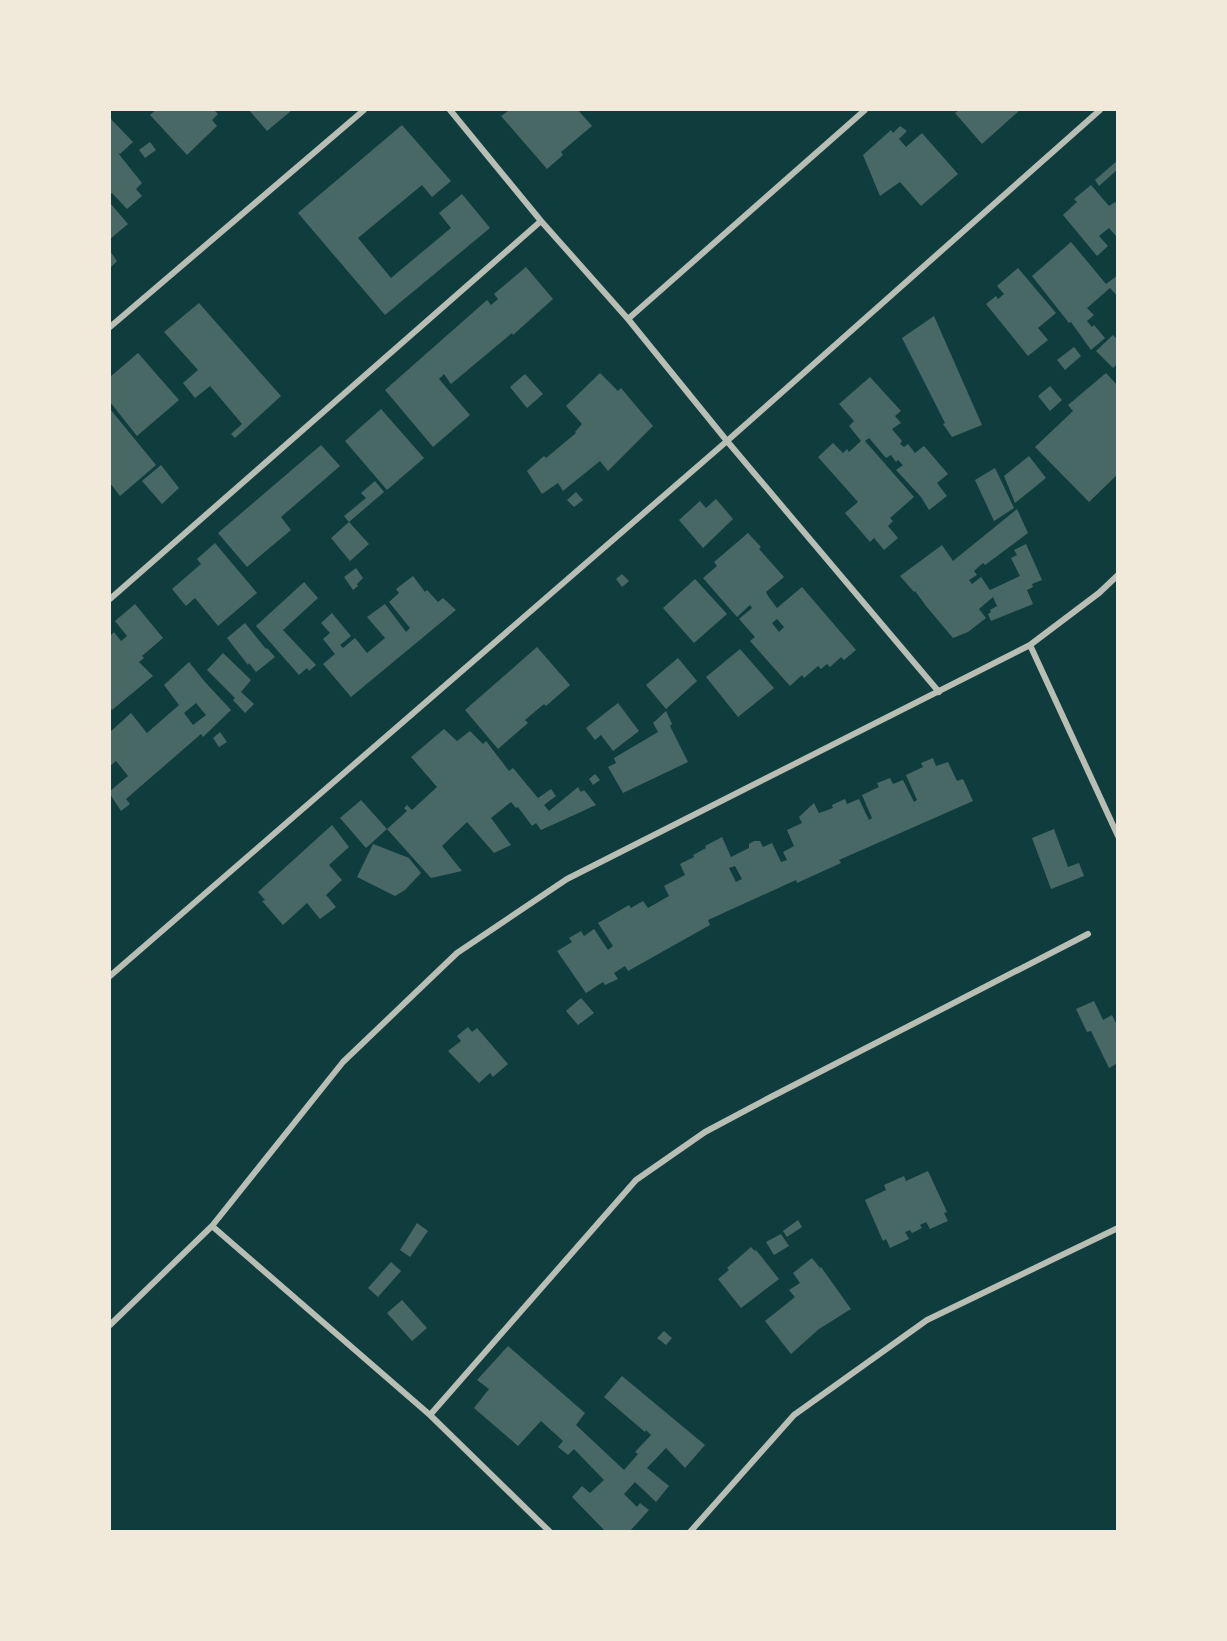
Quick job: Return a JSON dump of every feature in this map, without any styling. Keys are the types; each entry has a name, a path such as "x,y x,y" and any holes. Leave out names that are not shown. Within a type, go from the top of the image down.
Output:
{"street":[{"path":"110,327 364,110"},
{"path":"450,110 541,221 628,319 727,441 939,692"},
{"path":"628,319 865,110"},
{"path":"110,976 727,441 1100,110"},
{"path":"110,599 541,221"},
{"path":"110,1325 212,1226 343,1062 457,953 567,879 1030,645 1099,593 1118,575"},
{"path":"1030,645 1118,836"},
{"path":"430,1415 636,1180 705,1132 1088,934"},
{"path":"212,1226 430,1415 550,1532"},
{"path":"690,1532 794,1415 927,1320 1118,1228"}],"building":[{"path":"156,110 214,110 218,114 212,120 217,126 187,155 150,115"},
{"path":"249,110 292,110 267,131"},
{"path":"507,110 578,110 592,126 561,152 563,155 547,169 501,116"},
{"path":"959,110 1020,110 982,144 955,113"},
{"path":"110,118 133,142 120,154 118,153 142,183 136,189 142,196 127,209 112,193 110,194"},
{"path":"402,125 451,181 432,197 422,185 358,238 391,278 451,228 439,213 462,194 490,228 385,315 298,213"},
{"path":"900,126 907,131 899,139 906,147 922,133 958,174 921,206 900,182 880,196 863,155 891,130 893,133"},
{"path":"150,142 156,150 145,158 139,150"},
{"path":"1118,160 1118,169 1099,186 1095,180"},
{"path":"1091,185 1109,206 1115,202 1118,205 1118,238 1109,228 1099,236 1108,246 1097,256 1063,215 1077,202 1074,199"},
{"path":"110,203 128,224 110,239"},
{"path":"1071,242 1106,284 1118,275 1118,297 1110,288 1087,308 1094,315 1087,321 1092,327 1094,325 1105,338 1091,350 1071,322 1069,323 1032,276"},
{"path":"110,251 117,261 110,268"},
{"path":"526,267 553,299 513,335 512,333 451,384 444,374 439,379 470,415 433,447 385,390 487,300 491,305 498,299 494,294"},
{"path":"1018,268 1056,313 1038,328 1048,340 1028,356 986,304 996,296 998,299 1004,294 997,286"},
{"path":"199,303 281,396 235,438 231,434 242,424 210,386 195,398 183,383 198,370 164,332"},
{"path":"934,316 982,425 952,437 943,424 945,423 902,338"},
{"path":"1113,335 1118,340 1118,363 1113,368 1096,351"},
{"path":"1074,347 1081,356 1065,370 1057,360"},
{"path":"138,353 179,400 137,436 110,402 110,377"},
{"path":"600,373 618,391 621,388 653,426 608,471 600,461 563,491 558,483 542,494 527,471 576,433 582,424 566,406"},
{"path":"1106,373 1118,386 1118,474 1089,502 1035,447 1073,411 1068,405"},
{"path":"525,374 543,394 527,408 510,387"},
{"path":"870,377 901,411 895,416 901,423 892,429 902,441 900,444 904,447 908,444 915,453 924,446 948,474 937,483 947,496 929,510 921,497 896,470 903,465 898,460 896,462 891,455 886,458 869,438 865,441 914,497 890,518 893,521 888,526 898,538 884,550 874,538 870,542 845,513 858,502 818,457 833,443 843,453 847,449 849,452 861,441 849,426 854,421 839,404"},
{"path":"1050,386 1062,400 1050,411 1038,396"},
{"path":"110,409 156,465 120,496 110,483"},
{"path":"381,409 424,458 387,490 345,441"},
{"path":"321,445 340,466 281,517 291,530 247,567 218,533"},
{"path":"1029,456 1046,478 1015,503 1004,476"},
{"path":"161,465 179,488 162,504 142,481"},
{"path":"995,468 1014,508 994,521 975,480"},
{"path":"375,481 384,492 349,522 344,516 366,498 361,493"},
{"path":"576,492 583,500 574,507 567,500"},
{"path":"716,499 733,519 703,548 679,520 700,501 706,508"},
{"path":"1017,509 1028,533 985,565 983,563 974,571 977,575 969,580 972,584 981,577 990,590 1020,576 1011,558 1017,555 1014,550 1026,544 1042,580 1032,584 1033,587 1027,590 1033,604 991,621 988,614 997,606 993,597 979,609 986,618 968,632 953,638 900,576 942,545 953,561"},
{"path":"349,522 369,544 350,561 331,538"},
{"path":"748,533 784,577 766,592 777,608 802,587 856,650 844,660 841,657 830,667 827,664 821,669 818,666 804,678 802,675 790,686 750,641 755,637 739,619 752,608 750,605 737,617 703,578 717,566 714,562","holes":["777,619 784,627 779,632 772,623"]},
{"path":"215,543 257,593 218,626 195,598 186,606 172,589 201,564 197,559"},
{"path":"356,568 363,578 353,590 344,577"},
{"path":"622,574 629,581 622,587 616,579"},
{"path":"413,576 425,592 427,590 438,602 443,598 456,610 351,697 323,664 335,654 323,639 330,633 321,623 332,613 351,636 340,645 343,648 355,638 367,653 385,638 367,617 385,604 406,632 410,628 389,602 399,593 396,589"},
{"path":"695,579 727,614 694,643 663,608"},
{"path":"304,582 318,598 283,630 316,665 309,671 307,668 299,675 256,626"},
{"path":"135,604 163,638 142,656 144,658 139,662 153,676 112,710 110,707 110,636 114,632 121,641 127,636 115,621"},
{"path":"245,623 275,657 256,672 227,638"},
{"path":"537,647 570,685 546,706 544,704 525,720 528,723 498,749 465,710"},
{"path":"740,649 774,688 738,717 706,677"},
{"path":"223,653 251,680 241,692 254,704 245,713 233,700 235,698 207,670"},
{"path":"678,658 697,681 666,709 646,685"},
{"path":"189,662 231,710 203,737 201,734 126,799 130,804 121,811 110,791 128,776 116,761 110,766 110,732 131,713 147,733 179,705 164,685","holes":["196,703 206,715 193,725 184,713"]},
{"path":"618,703 639,731 613,751 601,735 595,740 586,728"},
{"path":"666,711 672,724 670,726 688,762 623,793 608,767 616,763 614,758 658,732 653,723"},
{"path":"444,729 457,741 470,731 483,744 486,741 509,771 513,768 538,798 551,789 556,796 544,805 549,811 578,787 581,792 584,790 596,805 541,830 536,823 532,826 518,807 516,808 511,802 491,818 511,845 494,853 467,822 442,846 462,871 431,878 387,829 407,811 404,808 407,805 412,810 437,787 411,757"},
{"path":"220,732 227,742 219,747 213,738"},
{"path":"933,758 936,766 948,762 957,781 963,779 973,801 839,860 841,863 797,883 796,880 708,920 710,925 628,971 625,966 614,973 618,979 605,985 603,982 586,993 557,951 572,942 569,938 581,931 584,936 594,929 608,950 613,946 598,923 629,905 631,908 643,901 648,908 669,896 664,886 685,875 680,864 722,837 731,857 749,848 749,844 754,841 760,841 763,847 772,843 781,862 787,860 783,852 794,846 787,830 802,823 799,817 814,803 819,813 833,808 832,805 845,799 847,804 859,799 869,820 872,818 862,795 879,787 877,783 890,778 893,784 903,780 914,802 917,800 906,775 923,767 921,763","holes":["735,866 742,879 736,882 729,868"]},
{"path":"595,774 600,780 593,785 589,779"},
{"path":"361,800 387,829 366,848 340,818"},
{"path":"332,825 349,847 329,865 342,880 326,895 336,907 320,919 307,903 283,925 262,901 265,900 258,892"},
{"path":"1054,829 1068,867 1079,863 1084,876 1051,889 1032,838"},
{"path":"373,844 409,858 421,873 405,890 395,896 357,877"},
{"path":"581,998 594,1013 578,1025 566,1011"},
{"path":"1094,1001 1103,1020 1112,1015 1118,1027 1118,1063 1109,1068 1091,1031 1087,1032 1076,1009"},
{"path":"468,1027 472,1032 477,1028 508,1064 493,1077 490,1073 479,1083 448,1051 461,1041 457,1036"},
{"path":"928,1171 947,1212 944,1213 948,1221 930,1229 926,1222 920,1225 922,1228 912,1233 910,1230 905,1232 909,1239 890,1248 886,1239 883,1241 865,1200 886,1190 884,1185 904,1176 906,1181"},
{"path":"798,1220 802,1227 787,1237 783,1231"},
{"path":"417,1223 428,1231 410,1257 400,1250"},
{"path":"781,1234 789,1246 774,1255 766,1242"},
{"path":"751,1247 779,1279 741,1308 718,1279"},
{"path":"812,1258 851,1309 819,1329 791,1354 765,1321 795,1297 789,1290 800,1283 793,1273"},
{"path":"391,1262 401,1271 378,1297 368,1288"},
{"path":"402,1300 427,1328 412,1341 387,1313"},
{"path":"664,1331 672,1338 666,1345 657,1338"},
{"path":"508,1346 585,1413 576,1425 624,1470 638,1454 635,1452 651,1435 604,1397 622,1376 705,1445 685,1468 666,1448 647,1468 669,1486 656,1502 635,1482 624,1494 637,1507 640,1503 649,1510 630,1531 606,1532 572,1497 582,1486 590,1493 604,1480 574,1449 568,1455 558,1447 563,1441 541,1421 518,1446 474,1408 489,1389 477,1380"}]}
